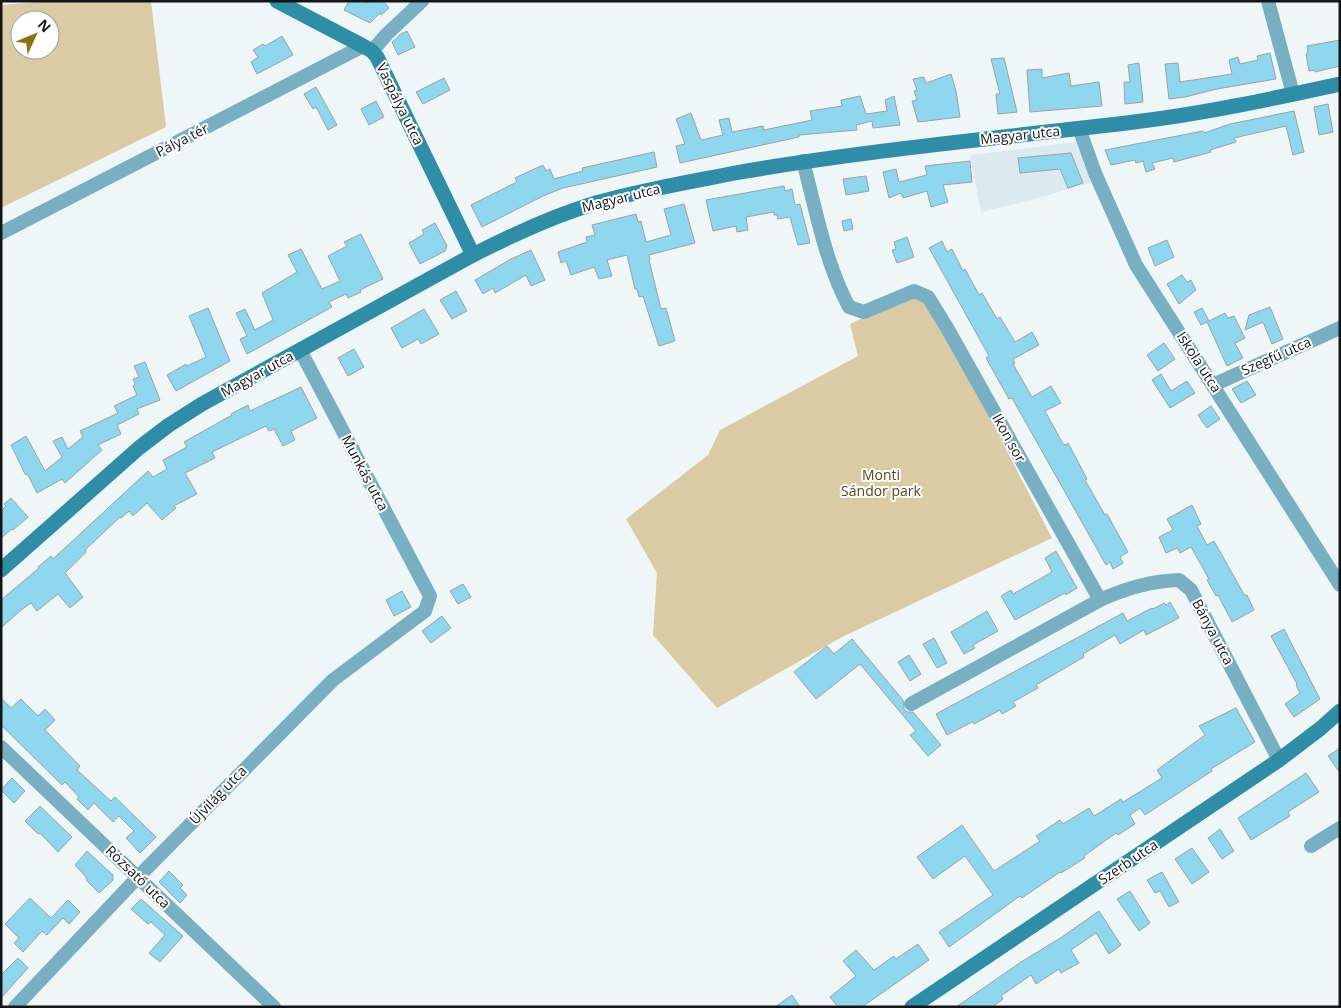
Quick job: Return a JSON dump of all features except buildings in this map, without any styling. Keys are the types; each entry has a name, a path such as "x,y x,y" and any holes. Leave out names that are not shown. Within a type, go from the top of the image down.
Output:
{"street":[{"path":"277,1 367,49 387,34 422,1"},
{"path":"1268,1 1293,94"},
{"name":"Pálya tér","path":"1,233 367,49"},
{"name":"Vaspálya utca","path":"367,49 377,57 473,256"},
{"name":"Magyar utca","path":"1,570 140,447 168,425 300,350 473,256 518,233 556,217 596,203 699,180 803,161 881,150 1189,115 1340,84"},
{"name":"Iskola utca","path":"1079,128 1095,173 1136,265 1340,585"},
{"name":"Ikon sor","path":"803,161 829,259 848,307 864,312 914,291 928,296 1100,600"},
{"name":"Szegfű utca","path":"1213,385 1340,328"},
{"name":"Munkás utca","path":"300,350 430,596"},
{"name":"Bánya utca","path":"1100,600 1114,593 1165,580 1179,580 1191,590 1279,760"},
{"name":"Újvilág utca","path":"15,1007 138,877 333,680 425,611 430,596"},
{"path":"911,704 1100,600"},
{"name":"Szerb utca","path":"912,1007 1279,760 1340,711"},
{"name":"Rózsatő utca","path":"1,747 274,1007"},
{"path":"1311,846 1340,828"}],"shaded area":[{"path":"1077,142 1091,183 981,212 970,155"}],"green space":[{"path":"50,1 151,1 166,127 1,208 1,5"},
{"name":"Monti Sándor park","path":"911,295 924,299 933,309 1052,538 842,637 717,708 653,635 657,573 626,519 708,455 720,430 858,356 850,324"}]}
